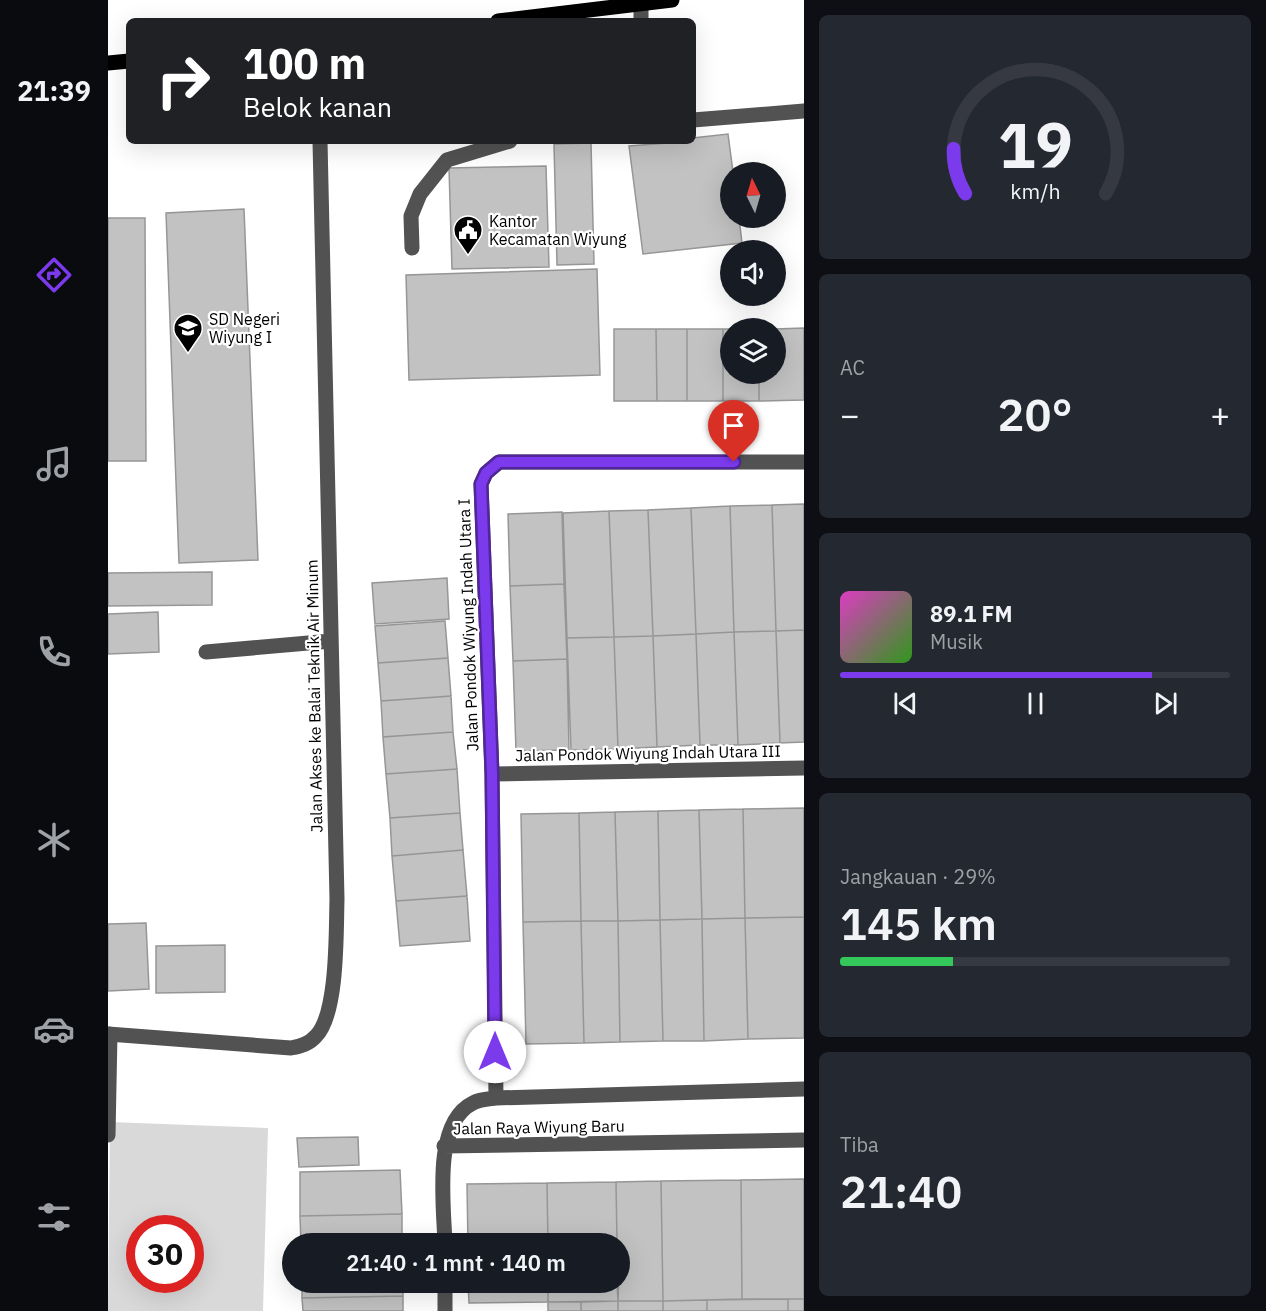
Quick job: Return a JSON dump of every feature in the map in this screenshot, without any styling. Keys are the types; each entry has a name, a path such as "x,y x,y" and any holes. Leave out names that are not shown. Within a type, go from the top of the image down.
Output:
{"main road":[{"path":"526,18 672,0"},
{"path":"108,63 126,61"}],"street":[{"path":"640,18 641,5"},
{"path":"696,120 804,111"},
{"name":"Jalan Akses ke Balai Teknik Air Minum","path":"109,1034 291,1048 308,1044 318,1035 328,1016 337,899 320,144"},
{"path":"412,248 411,216 420,194 447,160 500,144"},
{"name":"Jalan Pondok Wiyung Indah Utara I","path":"496,1098 492,774 481,484 491,467 499,462 804,462"},
{"path":"206,652 331,641"},
{"name":"Jalan Pondok Wiyung Indah Utara III","path":"492,774 804,768"},
{"path":"108,1136 109,1034"},
{"name":"Jalan Raya Wiyung Baru","path":"804,1089 496,1098 477,1101 456,1117 444,1146 804,1140"},
{"path":"444,1146 445,1233"},
{"path":"445,1293 445,1311"}],"shaded area":[{"path":"110,1122 268,1128 263,1311 108,1311"}],"building":[{"path":"728,134 732,162 720,162 720,228 740,228 742,240 720,240 720,245 643,254 629,146 696,144 696,138"},
{"path":"554,144 591,144 594,264 557,265"},
{"path":"546,166 549,267 452,269 449,168"},
{"path":"244,209 258,560 179,563 166,213"},
{"path":"108,218 145,218 146,461 108,461"},
{"path":"597,269 600,375 409,380 406,275"},
{"path":"804,328 804,400 759,401 759,384 786,384 786,329"},
{"path":"614,329 656,329 657,401 614,401"},
{"path":"656,329 687,329 687,401 657,401"},
{"path":"687,329 720,329 720,384 723,384 723,401 687,401"},
{"path":"723,384 759,384 759,401 723,401"},
{"path":"804,504 804,630 776,631 772,505"},
{"path":"772,505 776,631 734,632 730,506"},
{"path":"730,506 734,632 696,634 691,508"},
{"path":"691,508 696,634 653,636 648,510"},
{"path":"648,510 653,636 614,637 609,511"},
{"path":"609,511 614,637 567,638 563,513"},
{"path":"562,512 564,584 510,586 508,514"},
{"path":"212,572 212,605 108,606 108,573"},
{"path":"447,578 449,619 375,624 372,583"},
{"path":"564,584 567,659 513,661 510,586"},
{"path":"158,612 159,652 108,654 108,614"},
{"path":"445,621 448,658 378,663 375,626"},
{"path":"804,630 804,742 780,743 776,631"},
{"path":"776,631 780,743 738,745 734,632"},
{"path":"734,632 738,745 700,745 696,634"},
{"path":"696,634 700,745 657,747 653,636"},
{"path":"653,636 657,747 618,749 614,637"},
{"path":"614,637 618,749 571,750 567,638"},
{"path":"448,658 451,696 381,701 378,663"},
{"path":"567,659 569,750 516,751 513,661"},
{"path":"451,696 453,732 383,737 381,701"},
{"path":"453,732 457,769 386,774 383,737"},
{"path":"457,769 460,813 390,818 386,774"},
{"path":"804,808 804,917 745,918 743,809"},
{"path":"743,809 745,918 702,919 699,810"},
{"path":"699,810 702,919 660,920 658,811"},
{"path":"658,811 660,920 618,921 615,812"},
{"path":"615,812 618,921 581,921 579,813"},
{"path":"460,813 463,850 392,856 390,818"},
{"path":"579,813 581,921 523,922 521,814"},
{"path":"463,850 467,896 396,901 392,856"},
{"path":"467,896 470,941 400,946 396,901"},
{"path":"804,917 804,1038 748,1039 745,918"},
{"path":"745,918 748,1039 704,1041 702,919"},
{"path":"702,919 704,1041 663,1041 660,920"},
{"path":"660,920 663,1041 620,1042 618,921"},
{"path":"581,921 618,921 620,1042 584,1043"},
{"path":"581,921 584,1043 526,1044 523,922"},
{"path":"146,923 149,989 108,991 108,924"},
{"path":"225,945 225,992 156,993 156,946"},
{"path":"358,1137 359,1165 299,1167 297,1138"},
{"path":"400,1170 402,1214 300,1216 300,1172"},
{"path":"804,1179 804,1299 742,1299 741,1180"},
{"path":"741,1180 742,1299 663,1301 661,1181"},
{"path":"661,1181 663,1301 618,1301 618,1293 630,1293 630,1233 617,1233 616,1182"},
{"path":"616,1182 617,1233 548,1233 547,1183"},
{"path":"547,1183 548,1233 468,1233 467,1184"},
{"path":"402,1214 402,1233 301,1233 300,1216"},
{"path":"302,1293 403,1293 403,1296 302,1298"},
{"path":"469,1293 548,1293 548,1302 469,1303"},
{"path":"548,1293 618,1293 618,1301 548,1302"},
{"path":"403,1296 403,1311 303,1311 302,1298"},
{"path":"788,1299 804,1299 804,1311 788,1311"},
{"path":"788,1299 788,1311 707,1311 707,1300"},
{"path":"707,1300 707,1311 663,1311 663,1301"},
{"path":"618,1301 663,1301 663,1311 618,1311"},
{"path":"618,1301 618,1311 581,1311 581,1302"},
{"path":"548,1302 581,1302 581,1311 548,1311"}],"place":[{"name":"Kantor Kecamatan Wiyung","path":"468,256"},
{"name":"SD Negeri Wiyung I","path":"188,354"}],"route":[{"path":"495,1052 492,774 481,484 486,473 499,462 734,462"}]}
